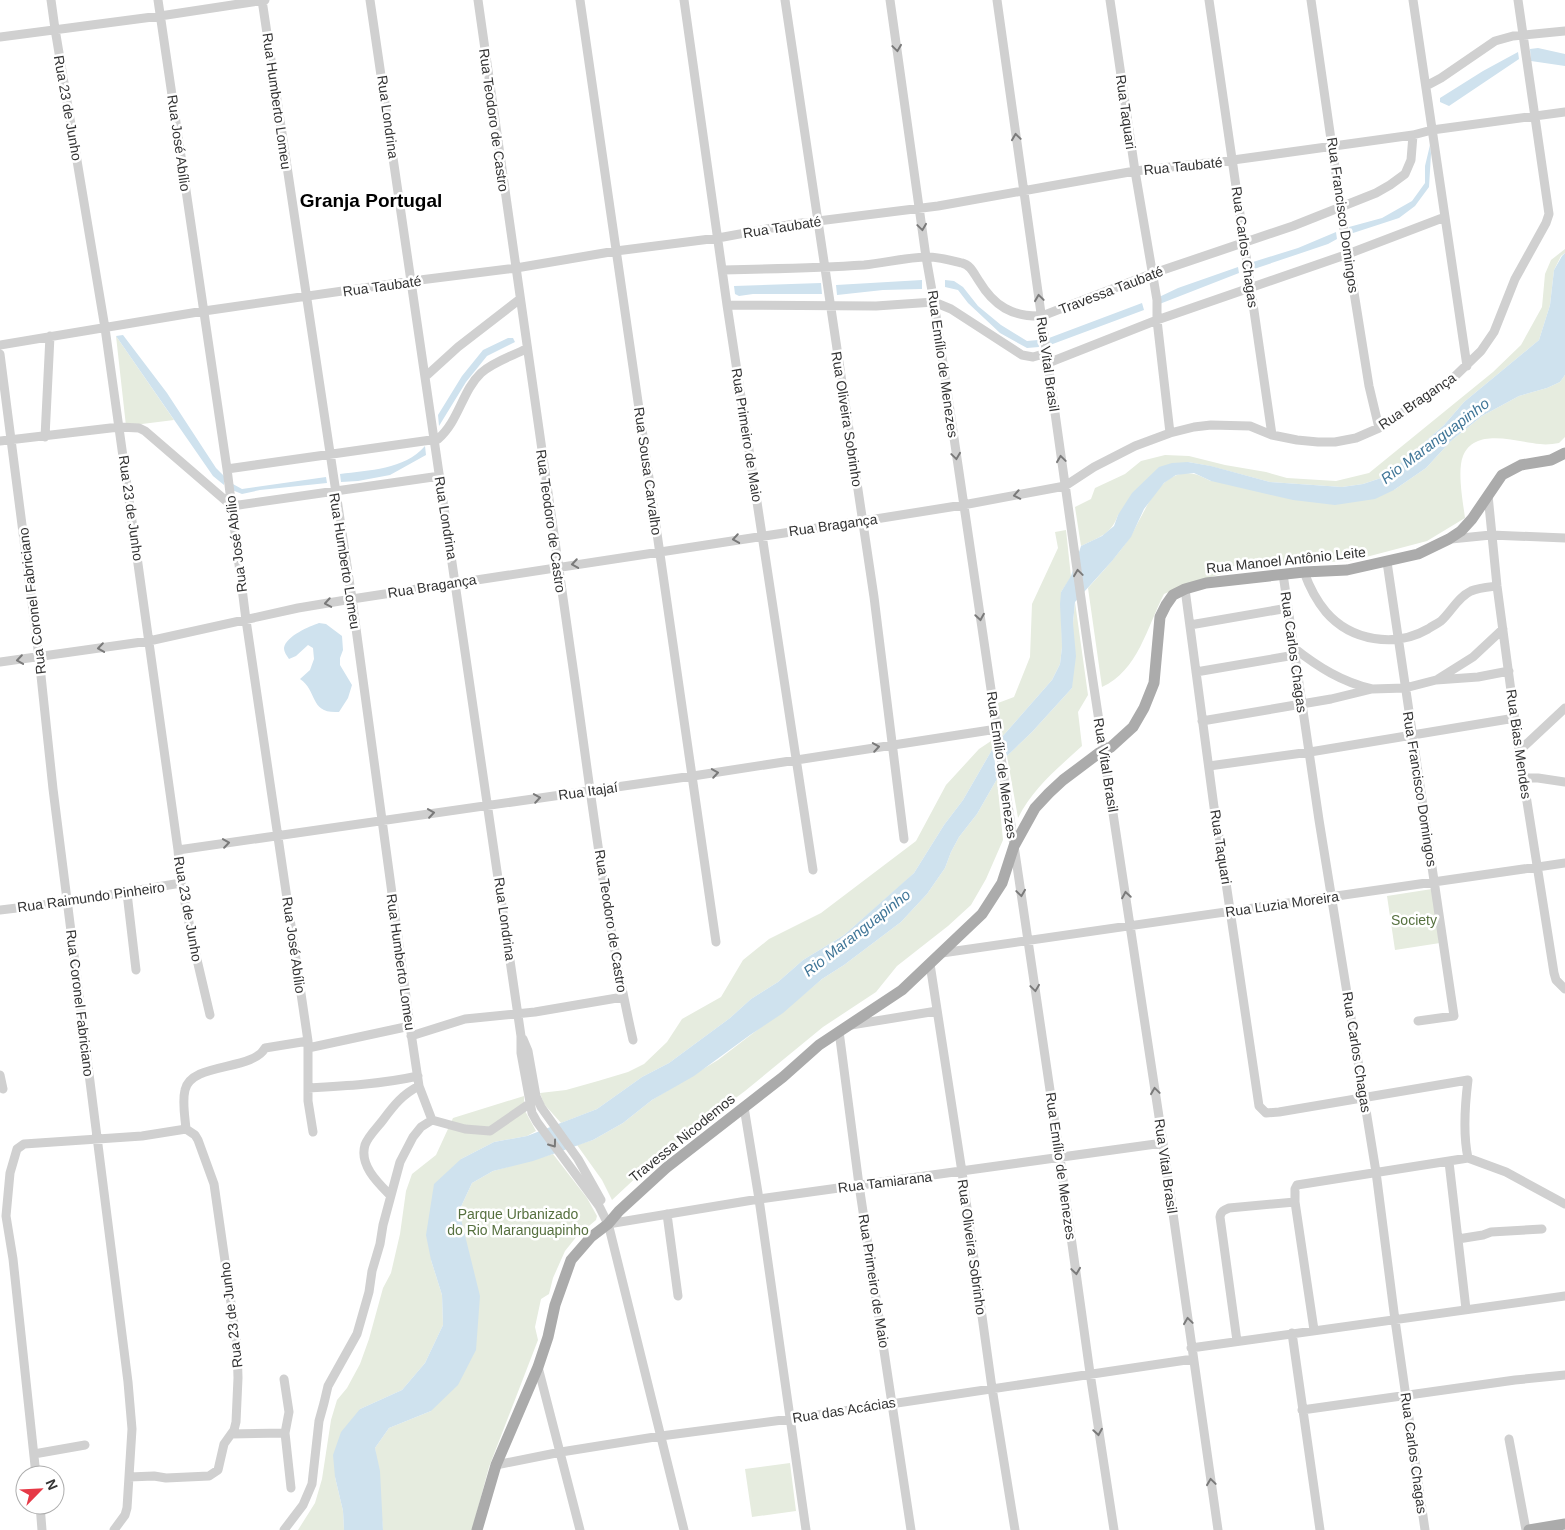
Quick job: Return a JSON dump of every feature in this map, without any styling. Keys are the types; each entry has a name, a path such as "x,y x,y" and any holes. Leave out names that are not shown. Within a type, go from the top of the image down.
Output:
{"main road":[{"path":"1449,539 1472,519 1502,474 1521,465 1551,460 1565,453"},
{"name":"Rua Manoel Antônio Leite","path":"1185,589 1206,583 1304,572 1347,570 1418,554 1449,539"},
{"name":"Travessa Nicodemos","path":"477,1530 496,1465 538,1367 548,1337 555,1305 571,1260 591,1237 608,1224 619,1211 666,1168 819,1045 902,990 982,914 1002,882 1014,846 1035,808 1048,793 1079,768 1111,747 1132,728 1144,708 1154,683 1160,617 1173,595 1185,589"},
{"path":"1528,1530 1565,1524"}],"street":[{"name":"Rua 23 de Junho","path":"51,0 105,328 178,850 181,883 210,1015"},
{"name":"Rua José Abílio","path":"158,0 227,470 246,620 308,1045 309,1112 313,1132"},
{"path":"0,37 263,0"},
{"name":"Rua Humberto Lomeu","path":"263,0 352,599 411,1036 419,1081 432,1120"},
{"name":"Rua Londrina","path":"370,0 522,1036"},
{"name":"Rua Teodoro de Castro","path":"478,0 526,349 591,790 623,996 633,1040"},
{"name":"Rua Sousa Carvalho","path":"580,0 716,942"},
{"name":"Rua Primeiro de Maio","path":"684,0 727,305 813,870"},
{"name":"Rua Oliveira Sobrinho","path":"785,0 863,521 904,839"},
{"name":"Rua Emílio de Menezes","path":"890,0 926,257 998,734 1114,1530"},
{"name":"Rua Vital Brasil","path":"997,0 1065,486 1163,1143 1218,1530"},
{"name":"Rua Taquari","path":"1110,0 1151,274 1157,300 1157,320 1170,433"},
{"name":"Rua Carlos Chagas","path":"1209,0 1272,434"},
{"name":"Rua Francisco Domingos","path":"1311,0 1340,208 1369,386 1379,428"},
{"path":"1413,0 1467,366"},
{"path":"1518,0 1535,116"},
{"path":"1426,86 1496,41 1523,35 1565,31"},
{"name":"Rua Taubaté","path":"0,345 204,311 516,268 616,250 718,238 794,224 938,206 1135,171 1233,160 1565,112"},
{"name":"Rua Bragança","path":"0,662 149,641 298,608 352,599 863,521 1065,486 1116,455 1170,433 1194,427 1250,426 1297,440 1335,442 1356,438 1379,428 1448,383 1467,366 1488,342 1494,332 1515,279 1546,224 1549,214 1535,116"},
{"name":"Travessa Taubaté","path":"723,270 824,267 926,257 939,258 965,263 972,269 989,296 998,305 1013,312 1030,316 1042,316 1151,274 1340,208 1383,189 1405,174 1411,160 1413,135"},
{"path":"727,305 876,306 934,302 951,309 1022,355 1047,358 1348,254 1445,217"},
{"path":"425,377 458,347 520,299"},
{"path":"45,437 50,336"},
{"path":"227,470 329,453 434,440 444,434 480,374 491,366 526,349"},
{"name":"Rua Coronel Fabriciano","path":"0,354 128,1382 132,1429 127,1508 125,1515 114,1530"},
{"path":"0,441 119,427 139,428 145,431 232,506 440,476"},
{"path":"1551,460 1565,460"},
{"name":"Rua Bias Mendes","path":"1488,495 1497,586 1537,867 1554,973 1556,980 1565,989"},
{"name":"Rua Manoel Antônio Leite","path":"1449,539 1492,535 1565,538"},
{"name":"Rua Francisco Domingos","path":"1387,562 1404,688 1454,1016 1418,1021"},
{"path":"1304,572 1316,599 1327,613 1355,634 1369,638 1398,639 1414,636 1440,621 1464,595 1472,590 1497,586"},
{"name":"Rua Carlos Chagas","path":"1283,574 1376,1172 1405,1396 1425,1530"},
{"name":"Rua Taquari","path":"1185,589 1214,807 1259,1106 1266,1113 1364,1098"},
{"path":"1190,625 1288,608"},
{"path":"1436,680 1473,657 1503,630"},
{"path":"1196,672 1295,652 1355,685 1372,689 1404,688 1436,680 1478,677 1509,671"},
{"path":"1202,721 1357,694 1372,689"},
{"path":"1519,751 1565,708"},
{"path":"1209,766 1310,752 1515,718"},
{"name":"Rua Itajaí","path":"178,850 693,776 893,744 998,734"},
{"path":"1524,778 1565,782"},
{"name":"Rua Luzia Moreira","path":"942,953 1565,863"},
{"name":"Rua Raimundo Pinheiro","path":"0,910 67,902 181,883"},
{"path":"127,893 136,970"},
{"name":"Rua Oliveira Sobrinho","path":"930,964 962,1172 992,1388 1015,1530"},
{"path":"411,1036 465,1020 623,996"},
{"path":"851,1025 937,1011"},
{"path":"35,1465 13,1259 6,1216 10,1173 17,1149 21,1145 98,1140 186,1129 185,1091 190,1080 205,1072 222,1069 253,1058 262,1053 265,1048 308,1045 410,1026"},
{"name":"Rua Primeiro de Maio","path":"839,1031 859,1185 911,1530"},
{"path":"522,1036 521,1054 529,1104 537,1122 599,1206 608,1224"},
{"path":"522,1036 528,1052 536,1096 541,1107 578,1158 605,1207 684,1530"},
{"path":"0,1075 3,1090"},
{"path":"1364,1098 1468,1080 1465,1100 1468,1158"},
{"path":"308,1088 419,1081"},
{"path":"390,1195 375,1179 367,1166 364,1155 365,1144 398,1100 419,1081"},
{"path":"284,1530 303,1505 312,1484 320,1421 328,1386 357,1334 370,1292 372,1271 390,1195 400,1162 412,1137 421,1127 432,1120 465,1129 490,1131 529,1104"},
{"path":"744,1107 806,1530"},
{"name":"Rua 23 de Junho","path":"129,1477 209,1476 218,1470 220,1466 224,1444 234,1430 237,1416 237,1345 214,1184 198,1140 195,1135 186,1129"},
{"name":"Rua Tamiarana","path":"608,1224 759,1199 1163,1143"},
{"path":"1314,1330 1295,1202 1295,1190 1299,1185 1468,1158 1506,1172 1565,1204"},
{"path":"1450,1162 1466,1309"},
{"path":"1237,1341 1220,1214 1229,1208 1295,1202"},
{"path":"667,1214 678,1296"},
{"path":"1458,1239 1491,1232 1542,1229"},
{"path":"1191,1348 1565,1296"},
{"path":"1292,1333 1320,1530"},
{"name":"Rua das Acácias","path":"496,1465 561,1452 661,1436 790,1419 892,1402 1193,1359"},
{"path":"538,1367 580,1530"},
{"path":"1302,1410 1515,1380 1565,1375"},
{"path":"284,1379 289,1412 285,1433 292,1488"},
{"path":"231,1434 285,1433"},
{"path":"1509,1439 1528,1530"},
{"path":"34,1454 85,1445"},
{"path":"41,1515 42,1530"}],"green space":[{"path":"1565,249 1565,253 1561,256 1554,270 1550,305 1539,340 1464,402 1444,425 1381,478 1363,484 1342,487 1270,482 1188,462 1118,515 1108,531 1099,538 1081,546 1075,507 1091,499 1095,488 1125,474 1141,461 1165,455 1189,456 1287,478 1336,481 1369,473 1493,372 1521,345 1542,307 1545,274 1551,260"},
{"path":"116,336 174,420 126,426"},
{"path":"1565,375 1565,437 1559,443 1542,444 1497,438 1486,439 1469,447 1463,456 1460,470 1465,518 1427,541 1351,561 1276,564 1270,560 1229,567 1225,573 1190,583 1164,594 1133,659 1114,680 1102,687 1088,588 1130,537 1154,495 1171,478 1182,474 1194,474 1211,481 1394,490 1426,468 1451,441 1482,416 1519,396 1560,382"},
{"path":"1066,530 1071,577 1061,592 1062,647 1060,664 1052,680 1002,737 998,703 1014,697 1030,657 1032,604 1058,548 1055,532"},
{"path":"1075,602 1088,695 1078,712 1082,746 1038,788 1018,818 1007,756 1072,688"},
{"path":"991,741 993,748 963,800 944,825 914,873 844,935 803,960 778,982 751,999 730,1018 669,1063 642,1077 597,1109 561,1123 544,1104 540,1093 566,1090 628,1072 644,1064 667,1042 682,1019 721,997 743,960 769,939 821,913 916,841 946,785 979,749"},
{"path":"997,779 1003,840 986,879 971,905 948,926 897,966 876,992 823,1027 745,1091 693,1130 642,1172 612,1200 602,1180 577,1145 593,1140 623,1123 652,1100 718,1060 822,979 844,965 901,922 927,894 945,868 959,837 977,814"},
{"name":"Society","path":"1432,889 1440,943 1395,950 1387,896"},
{"name":"Parque Urbanizado do Rio Maranguapinho","path":"524,1096 524,1109 536,1131 527,1136 494,1142 461,1159 431,1260 442,1295 443,1325 425,1363 402,1390 360,1409 335,1477 343,1511 344,1530 298,1530 315,1503 322,1479 331,1420 337,1400 347,1388 360,1364 383,1288 391,1273 400,1234 406,1191 412,1174 436,1155 453,1118"},
{"name":"Parque Urbanizado do Rio Maranguapinho","path":"553,1154 587,1198 597,1216 596,1220 577,1236 565,1251 553,1278 549,1294 541,1299 535,1327 538,1340 489,1467 472,1530 383,1530 375,1448 389,1428 431,1411 468,1252 459,1211 472,1183 493,1171"},
{"path":"790,1463 796,1511 752,1517 745,1469"}],"water":[{"path":"1538,48 1565,54 1565,66 1531,61 1530,49"},
{"path":"1518,52 1519,59 1449,106 1440,102 1440,98"},
{"path":"1430,145 1429,187 1415,206 1399,218 1350,234 1349,227 1382,218 1412,201 1425,183 1425,166"},
{"path":"1336,232 1337,239 1328,244 1254,269 1253,262 1298,248"},
{"name":"Rio Maranguapinho","path":"1565,253 1565,375 1560,382 1519,396 1482,416 1451,441 1426,468 1394,490 1375,499 1335,505 1293,500 1211,481 1194,473 1176,475 1164,483 1144,509 1131,537 1075,602 1073,623 1076,656 1072,688 1007,756 1002,737 1052,680 1060,664 1062,647 1061,592 1071,576 1081,546 1102,536 1114,526 1118,515 1132,493 1159,467 1172,463 1188,462 1211,466 1270,482 1342,487 1363,484 1381,478 1444,425 1464,402 1539,340 1550,305 1554,270"},
{"path":"1238,267 1239,273 1157,305 1157,298 1178,288"},
{"path":"922,280 922,289 883,290 837,295 836,285"},
{"path":"945,280 954,281 963,287 978,306 1001,325 1027,341 1038,340 1039,347 1027,348 1000,333 968,303 958,290 945,287"},
{"path":"821,283 822,294 753,294 739,296 735,294 734,286"},
{"path":"1142,303 1144,310 1050,345 1049,338"},
{"path":"123,335 167,393 216,468 224,476 224,485 213,476 116,336"},
{"path":"508,338 513,338 515,342 487,356 466,382 439,426 438,415 462,376 483,350"},
{"path":"425,446 426,455 390,475 341,482 340,474 386,468 407,460"},
{"path":"326,477 327,483 260,490 242,494 232,490 231,483 242,489"},
{"path":"319,623 326,624 342,636 343,650 340,665 352,685 348,698 339,712 329,712 318,706 306,684 300,679 310,670 314,659 313,648 308,645 296,656 289,659 284,649 289,639 304,629"},
{"name":"Rio Maranguapinho","path":"993,748 997,779 977,814 959,837 945,868 927,894 901,922 844,965 822,979 783,1013 694,1076 652,1100 623,1123 593,1140 533,1161 493,1171 472,1183 459,1211 480,1296 476,1350 458,1385 431,1411 389,1428 375,1448 380,1471 383,1530 344,1530 343,1511 335,1477 333,1455 341,1432 360,1409 402,1390 425,1363 443,1325 442,1295 431,1260 426,1235 434,1184 461,1159 494,1142 527,1136 597,1109 642,1077 669,1063 730,1018 751,999 778,982 803,960 844,935 914,873 944,825 963,800"}],"district":[{"name":"Granja Portugal","path":"371,200"}]}
